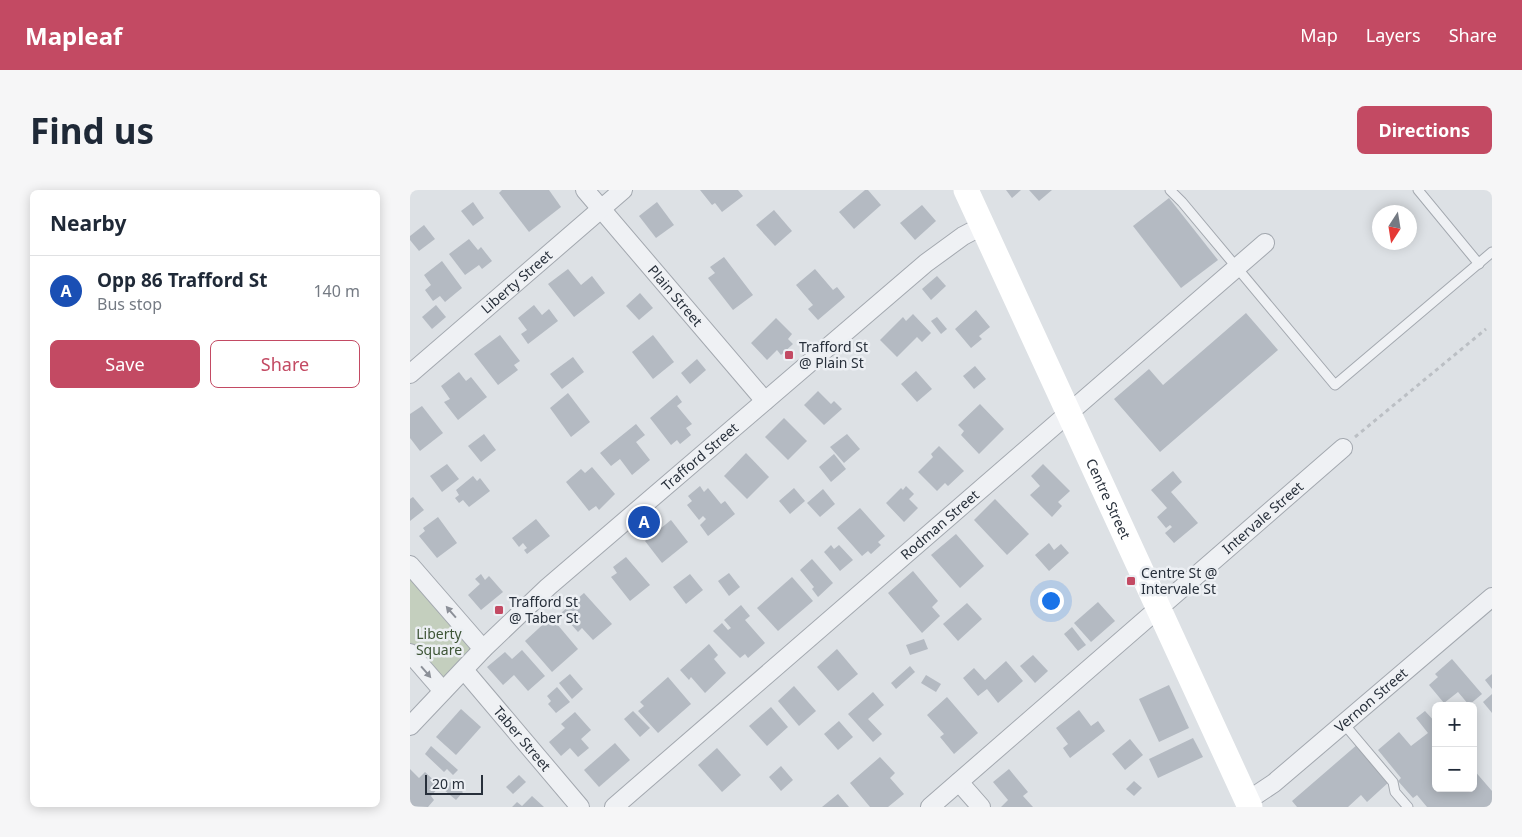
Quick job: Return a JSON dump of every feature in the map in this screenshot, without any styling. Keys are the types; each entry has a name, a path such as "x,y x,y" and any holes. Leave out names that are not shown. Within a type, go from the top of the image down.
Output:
{"main road":[{"name":"Centre Street","path":"966,190 1249,804"}],"street":[{"name":"Plain Street","path":"585,190 765,401"},
{"name":"Liberty Street","path":"410,374 623,190"},
{"name":"Trafford Street","path":"410,726 484,649 548,587 926,263 963,236 982,226"},
{"name":"Rodman Street","path":"614,807 1265,243"},
{"name":"Intervale Street","path":"930,807 1343,448"},
{"path":"410,565 484,649"},
{"name":"Vernon Street","path":"1249,804 1492,597"},
{"path":"410,653 443,691"},
{"name":"Taber Street","path":"464,670 580,807"},
{"path":"959,782 981,807"}],"lane":[{"path":"1170,190 1335,385 1492,252"},
{"path":"1418,190 1479,264"},
{"path":"1344,724 1393,782 1395,792 1408,807"}],"path":[{"path":"1343,448 1486,329"}],"green space":[{"name":"Liberty Square","path":"410,565 483,649 443,691 410,653"}],"building":[{"path":"502,190 549,190 561,207 529,232 499,193"},
{"path":"700,190 738,190 743,196 722,212 715,203 712,205"},
{"path":"865,190 868,190 881,205 854,229 839,212"},
{"path":"1006,190 1021,190 1012,198"},
{"path":"1029,190 1052,190 1039,201"},
{"path":"1169,198 1218,260 1181,288 1133,226"},
{"path":"473,202 484,218 473,226 461,211"},
{"path":"657,202 674,225 656,238 639,216"},
{"path":"922,205 936,221 915,240 900,223"},
{"path":"774,210 792,231 775,246 756,225"},
{"path":"424,225 435,239 419,251 410,240 410,236"},
{"path":"469,239 478,250 481,247 492,261 482,269 479,265 465,275 449,254"},
{"path":"724,257 753,295 733,310 708,278 715,273 710,267"},
{"path":"442,261 462,288 445,302 440,296 433,301 425,290 431,285 424,275"},
{"path":"568,269 581,285 592,276 605,293 574,317 548,284"},
{"path":"815,269 833,290 837,287 845,297 818,320 808,309 813,305 796,285"},
{"path":"937,276 946,286 931,300 922,289"},
{"path":"640,293 653,308 639,320 626,306"},
{"path":"436,305 446,317 432,329 422,317"},
{"path":"534,305 542,315 549,309 558,321 528,344 521,334 527,330 518,318"},
{"path":"976,310 990,327 979,336 982,339 971,348 955,329"},
{"path":"1246,313 1278,350 1160,452 1114,399 1149,369 1163,385"},
{"path":"913,314 931,333 922,342 917,337 897,357 880,340 903,317 906,321"},
{"path":"937,317 947,329 941,334 931,321"},
{"path":"776,318 792,334 788,339 793,344 781,355 777,350 767,360 751,343"},
{"path":"500,335 520,361 514,365 518,370 498,385 474,354"},
{"path":"653,335 674,362 653,379 632,352"},
{"path":"573,357 584,372 562,389 550,374"},
{"path":"697,359 706,370 690,384 681,373"},
{"path":"975,366 986,379 974,389 963,376"},
{"path":"916,371 932,389 917,402 901,384"},
{"path":"459,372 466,381 471,377 487,397 458,420 444,402 450,399 441,386"},
{"path":"818,391 831,404 834,401 842,409 824,425 804,405"},
{"path":"568,393 590,422 571,437 550,408"},
{"path":"677,395 682,402 677,406 692,424 686,428 691,435 680,444 677,440 671,445 650,418"},
{"path":"980,404 1004,429 979,454 961,435 964,431 958,425"},
{"path":"422,406 443,433 420,451 410,438 410,414"},
{"path":"784,418 807,441 788,460 765,437"},
{"path":"636,424 645,435 636,442 650,460 632,475 620,459 611,466 600,453"},
{"path":"484,434 496,450 481,462 468,446"},
{"path":"847,434 860,449 844,463 830,447"},
{"path":"939,446 964,471 948,486 945,483 937,491 918,472 933,457 931,454"},
{"path":"746,453 769,477 747,499 724,476"},
{"path":"834,454 846,469 831,482 819,467"},
{"path":"447,464 459,479 442,492 430,476"},
{"path":"1043,464 1070,491 1058,502 1062,506 1052,517 1030,495 1040,486 1031,476"},
{"path":"592,467 615,494 599,510 596,506 589,511 566,482 581,469 585,473"},
{"path":"1173,471 1182,482 1171,492 1198,523 1174,543 1165,533 1172,527 1170,525 1166,528 1157,517 1167,508 1151,490"},
{"path":"473,476 477,481 480,478 490,491 469,507 463,500 459,503 455,498 459,495 456,490"},
{"path":"700,486 704,492 708,488 721,504 725,501 735,514 708,536 700,525 706,519 703,516 699,520 687,505 692,501 688,496"},
{"path":"906,486 914,494 909,499 918,508 904,522 886,503 901,488 903,490"},
{"path":"794,488 805,501 790,514 779,501"},
{"path":"823,489 835,504 820,517 807,503"},
{"path":"413,497 424,510 410,521 410,499"},
{"path":"995,499 1029,534 1007,555 974,520"},
{"path":"860,508 885,536 878,542 881,545 871,554 868,551 862,556 837,528"},
{"path":"438,517 457,543 437,558 419,536 425,531 423,528"},
{"path":"536,519 550,536 527,554 524,550 527,548 523,543 519,547 512,538"},
{"path":"671,520 688,542 662,563 645,541"},
{"path":"956,534 984,566 960,588 931,555"},
{"path":"1049,543 1054,550 1061,544 1069,553 1049,571 1035,555"},
{"path":"831,545 834,549 839,545 853,560 840,571 824,552"},
{"path":"626,557 650,585 630,601 611,577 617,573 613,567"},
{"path":"812,559 833,583 818,597 812,589 814,587 800,570"},
{"path":"913,571 938,601 932,607 940,616 922,633 888,593"},
{"path":"729,573 740,587 729,596 718,581"},
{"path":"481,574 485,580 489,576 503,592 481,610 468,595 480,584 475,579"},
{"path":"690,574 703,590 686,604 673,587"},
{"path":"792,577 813,601 778,631 757,608"},
{"path":"584,593 612,624 593,640 582,628 578,632 561,613"},
{"path":"1098,602 1115,621 1091,642 1074,623"},
{"path":"967,603 982,619 958,641 943,624"},
{"path":"741,605 750,616 745,620 765,643 748,658 745,654 740,658 713,631 722,623 728,630 731,628 724,620"},
{"path":"551,617 578,649 552,672 525,641"},
{"path":"1072,627 1086,645 1078,651 1064,634"},
{"path":"924,639 928,649 910,655 906,645"},
{"path":"709,644 718,655 714,659 726,673 705,693 691,677 689,680 680,670"},
{"path":"837,649 858,674 838,691 817,667"},
{"path":"522,650 545,676 528,691 514,675 503,685 487,667 505,652 512,659"},
{"path":"1033,655 1048,671 1035,683 1020,666"},
{"path":"1452,659 1482,694 1473,702 1466,702 1458,692 1443,702 1429,685 1438,677 1435,674"},
{"path":"1006,661 1023,681 998,703 987,689 978,696 963,678 974,668 985,680"},
{"path":"910,666 915,672 896,689 891,683"},
{"path":"570,674 583,689 572,699 559,683"},
{"path":"1492,674 1492,689 1485,680"},
{"path":"926,675 941,684 936,692 921,683"},
{"path":"668,677 691,704 658,733 638,711 644,706 640,702"},
{"path":"1169,685 1189,728 1159,742 1139,699"},
{"path":"794,686 816,711 799,726 778,701"},
{"path":"557,687 570,702 556,713 548,704 551,701 547,696"},
{"path":"873,692 884,705 868,719 882,734 873,742 848,714"},
{"path":"1492,694 1492,713 1483,702"},
{"path":"947,697 978,733 954,754 940,737 944,734 927,715"},
{"path":"771,707 788,727 767,746 749,726"},
{"path":"461,709 481,727 456,755 436,737"},
{"path":"1079,710 1091,726 1098,721 1105,731 1070,758 1063,748 1068,744 1056,728"},
{"path":"633,711 650,728 640,737 624,719"},
{"path":"1425,711 1432,719 1432,792 1477,792 1477,774 1492,791 1492,807 1427,807 1417,795 1413,798 1398,781 1401,778 1378,750 1399,732 1411,746 1428,733 1416,718"},
{"path":"575,712 591,730 581,739 589,748 578,757 570,748 561,756 549,742 565,728 561,724"},
{"path":"839,721 853,737 838,750 824,734"},
{"path":"1193,738 1203,757 1158,778 1149,759"},
{"path":"1130,739 1143,755 1125,770 1112,754"},
{"path":"615,743 630,760 599,787 584,770"},
{"path":"1358,744 1390,781 1367,802 1361,795 1348,807 1297,807 1292,801"},
{"path":"431,746 458,770 453,775 447,769 444,772 425,754"},
{"path":"717,748 741,775 722,792 698,765"},
{"path":"880,757 895,773 890,778 904,794 888,807 870,807 850,783"},
{"path":"781,766 793,780 781,791 769,777"},
{"path":"410,769 419,778 425,772 440,786 431,796 434,800 428,807 410,806"},
{"path":"1009,769 1028,792 1023,796 1033,807 1001,807 1008,800 993,782"},
{"path":"519,775 526,782 513,794 506,787"},
{"path":"1134,781 1142,788 1134,796 1126,789"},
{"path":"450,782 463,792 456,800 443,789"},
{"path":"838,794 849,807 822,807"},
{"path":"532,796 544,807 512,807 517,802 522,806"}],"place":[{"name":"Trafford St @ Plain St","path":"789,355"},
{"name":"Opp 86 Trafford St","path":"644,522"},
{"name":"Centre St @ Intervale St","path":"1131,581"},
{"name":"Trafford St @ Taber St","path":"499,610"}]}
